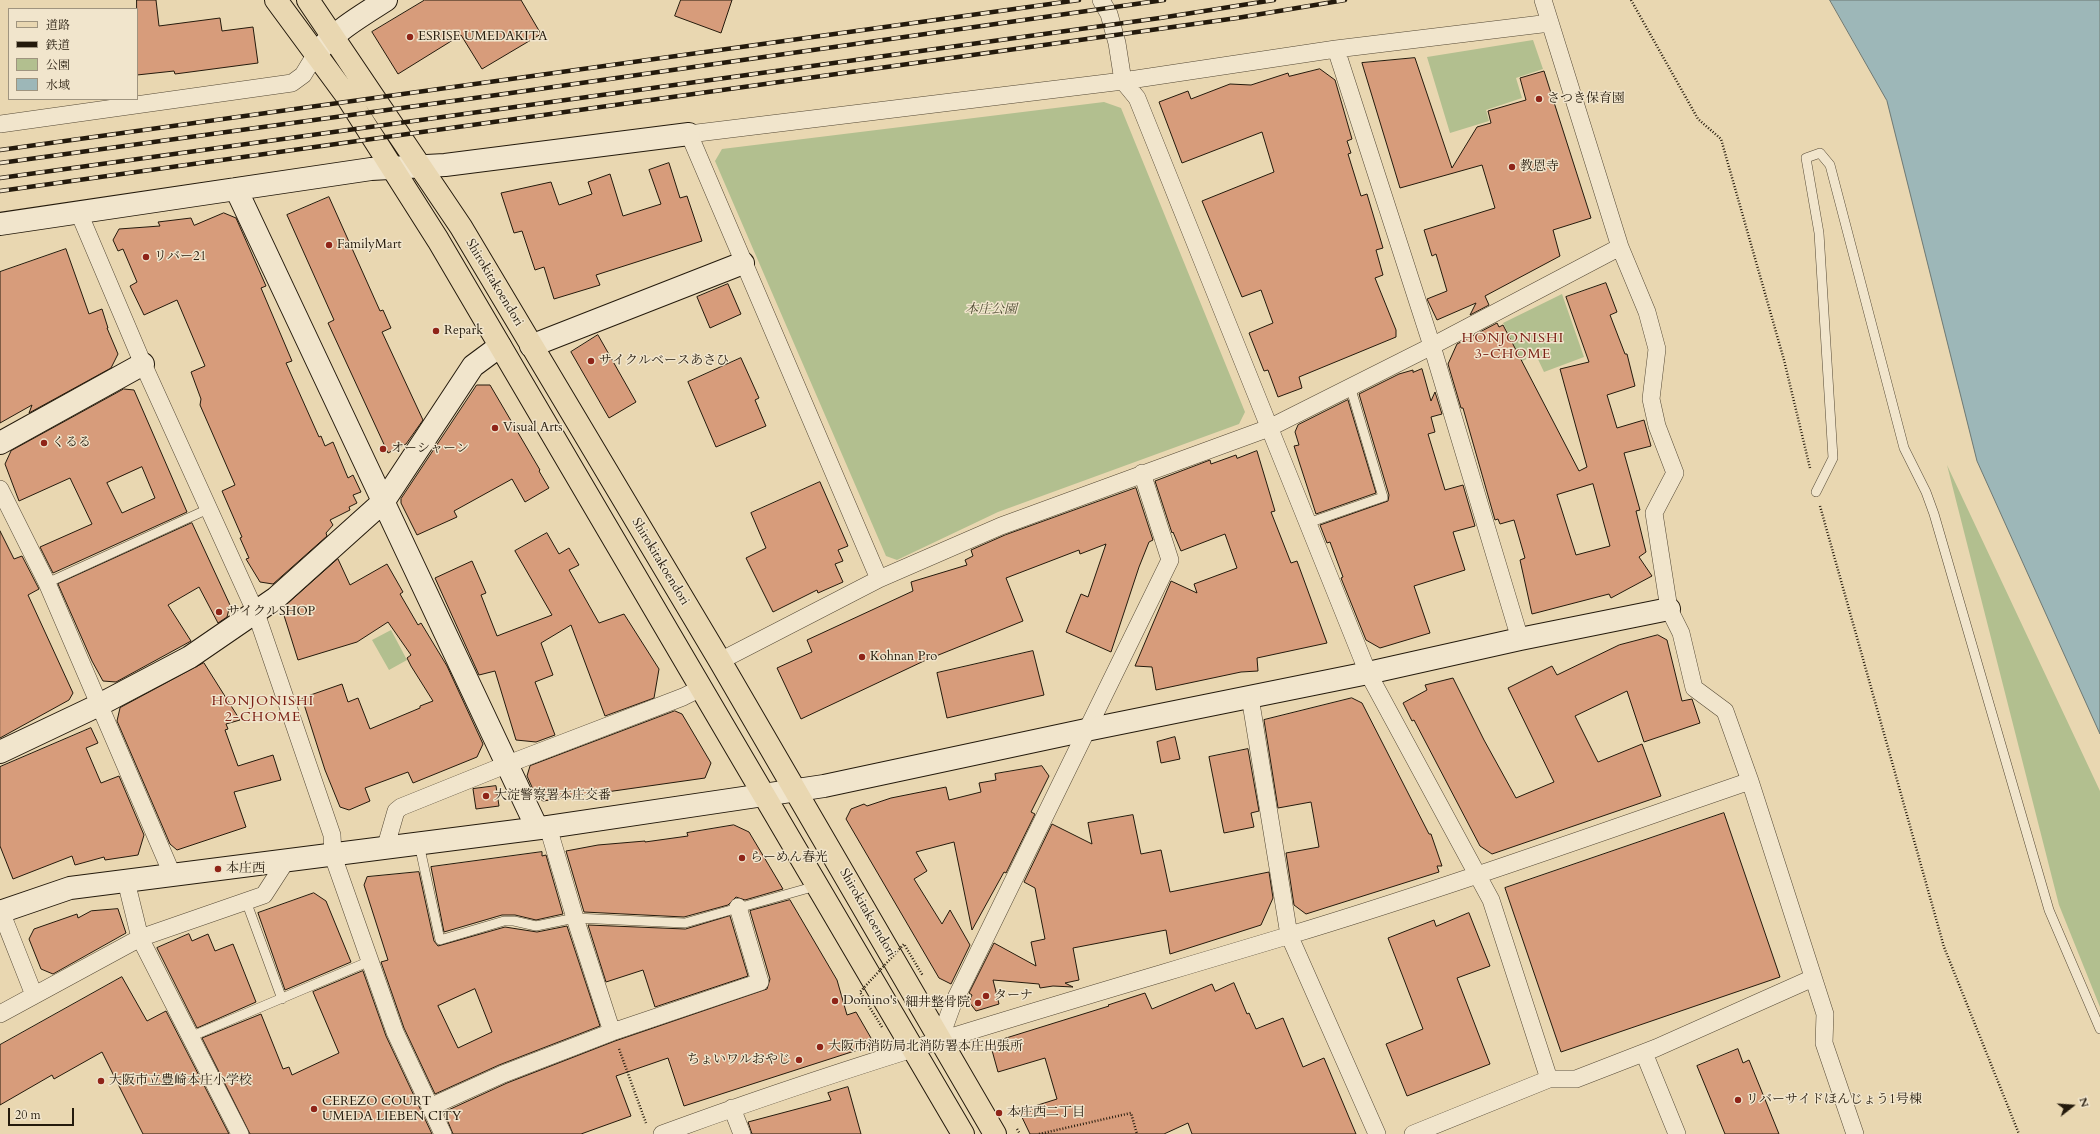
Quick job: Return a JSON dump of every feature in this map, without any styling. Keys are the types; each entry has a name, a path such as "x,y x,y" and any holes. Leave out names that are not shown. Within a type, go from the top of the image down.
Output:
{"main road":[{"name":"Shirokitakoendori","path":"276,0 324,45 421,167 461,227 720,661 995,1134"},
{"name":"Shirokitakoendori","path":"308,0 324,45 346,95 438,240 963,1134"}],"street":[{"path":"0,124 292,83 303,75 324,45 346,24 386,0"},
{"path":"1101,0 1109,14 1117,43 1123,81 1137,98 1368,674 1476,875 1491,900 1549,1079"},
{"path":"1543,0 1620,247 1647,312 1657,349 1651,398 1657,426 1675,473 1654,513 1669,609 1681,633 1694,688 1725,711 1750,781 1825,1014 1824,1043 1855,1134"},
{"path":"0,224 391,167 421,167 1123,81 1336,49 1550,23"},
{"path":"1336,49 1432,346 1520,639"},
{"path":"689,134 879,579"},
{"path":"236,189 508,764 543,827 575,918 612,1032"},
{"path":"79,213 143,364 256,613 332,835 333,856 395,1032 442,1134"},
{"path":"720,661 879,579 1001,526 1142,473 1269,428 1432,346 1620,247"},
{"path":"531,346 743,263"},
{"path":"0,752 99,705 190,657 276,598 384,501 473,366 500,346"},
{"path":"0,443 143,364"},
{"path":"940,1039 952,1006 1170,560 1142,473"},
{"path":"0,489 47,583 172,874"},
{"path":"34,995 0,911 70,888 172,874 385,849 831,784 1086,730 1368,674 1520,639 1669,609"},
{"path":"385,849 396,811 401,807 683,697 701,688"},
{"path":"1250,697 1289,935 1378,1134"},
{"path":"655,1130 732,1108 940,1039 1289,935 1476,875 1750,781"},
{"path":"0,1014 140,938 264,895 286,861"},
{"path":"126,881 140,938 240,1134"},
{"path":"430,1107 502,1074 612,1032 760,982 738,907"},
{"path":"1414,1134 1549,1079 1576,1079 1644,1053 1771,999 1785,990 1813,978"},
{"path":"1644,1053 1677,1134"},
{"path":"732,1108 742,1134"}],"lane":[{"path":"1816,492 1833,458 1818,233 1806,158 1820,153 1830,165 1904,448 1926,492 1934,514 2049,910 2100,1029"},
{"path":"1308,523 1383,497 1350,386"},
{"path":"47,583 208,509"},
{"path":"419,844 440,940 504,921 514,921 536,926 575,918 685,923 816,886"},
{"path":"246,902 282,999"},
{"path":"190,1037 370,961"}],"path":[{"path":"1632,0 1698,119 1721,139 1784,360 1816,492 1944,948 2019,1134"},
{"path":"882,1027 860,992 904,944 923,976"},
{"path":"612,1032 655,1130"},
{"path":"1039,1134 1131,1113 1137,1134"}],"green space":[{"path":"1533,40 1543,69 1516,78 1522,98 1486,110 1489,121 1450,133 1427,57"},
{"name":"本庄公園","path":"1104,102 1121,108 1245,412 1239,424 998,512 897,560 886,556 715,161 722,149"},
{"path":"1562,294 1584,357 1544,372 1536,355 1522,361 1503,323"},
{"path":"1947,465 2100,791 2100,1007 2059,905"},
{"path":"391,630 407,660 389,670 372,640"}],"water":[{"path":"1830,0 2100,0 2100,734 1977,461 1887,101"}],"building":[{"path":"137,0 156,0 159,26 220,18 222,31 253,27 258,63 175,74 174,71 138,75"},
{"path":"425,0 521,0 541,34 482,69 461,35 398,74 372,32"},
{"path":"681,0 732,0 721,33 675,16"},
{"path":"1415,58 1452,168 1477,127 1491,123 1488,111 1526,100 1520,78 1544,71 1591,218 1553,230 1560,256 1485,296 1489,305 1470,315 1476,303 1437,320 1427,299 1447,291 1436,254 1432,256 1424,230 1495,208 1482,165 1400,188 1362,63"},
{"path":"1320,69 1335,80 1352,139 1347,141 1351,153 1348,154 1361,196 1367,194 1383,248 1376,250 1383,275 1375,278 1396,330 1396,337 1299,377 1302,388 1278,397 1268,370 1264,371 1249,333 1273,323 1261,290 1242,297 1202,201 1274,172 1262,132 1182,163 1159,102 1188,91 1191,99 1230,84 1251,85 1288,73 1289,76"},
{"path":"669,163 680,198 687,196 702,241 596,275 600,285 554,299 544,267 535,270 522,231 514,233 501,193 551,182 559,205 592,194 588,182 610,174 623,216 661,204 649,170"},
{"path":"329,197 380,311 383,310 391,328 382,332 423,420 406,444 388,453 328,323 334,320 287,215"},
{"path":"224,213 236,218 266,286 261,288 292,361 286,363 319,437 321,436 325,446 333,442 348,478 353,475 361,492 353,495 357,503 349,507 350,510 330,520 333,525 326,533 327,536 273,584 260,582 246,559 249,558 240,538 242,537 222,491 235,485 200,405 201,399 191,372 205,366 177,300 144,315 130,286 137,282 123,249 118,251 113,240 119,229 160,226 158,222 191,218 194,225"},
{"path":"66,249 89,314 102,309 107,328 118,354 111,368 29,413 32,405 0,423 0,272"},
{"path":"1606,283 1617,312 1610,315 1625,354 1627,354 1635,386 1607,395 1617,428 1644,420 1651,446 1624,453 1640,510 1636,511 1646,552 1639,557 1652,576 1611,598 1609,594 1532,614 1520,560 1525,558 1514,520 1500,524 1498,519 1495,520 1463,408 1461,408 1448,364 1457,344 1497,323 1499,327 1503,325 1579,471 1587,467 1560,369 1589,362 1566,297","holes":["1593,484 1610,546 1576,555 1557,495"]},
{"path":"728,284 741,314 710,328 697,297"},
{"path":"598,335 636,402 609,418 571,352"},
{"path":"741,358 759,398 755,400 766,426 716,447 688,382"},
{"path":"1422,369 1431,401 1435,392 1442,414 1431,417 1435,432 1428,434 1445,490 1463,485 1475,526 1453,532 1465,570 1414,586 1430,633 1380,648 1366,640 1341,578 1343,577 1330,542 1327,543 1320,525 1388,501 1389,495 1359,394 1399,374"},
{"path":"477,385 490,385 549,488 525,502 512,479 454,511 457,517 417,535 401,503 401,499"},
{"path":"124,389 134,390 187,512 53,573 40,547 92,524 70,478 19,501 5,464 11,451","holes":["142,467 155,498 122,513 107,483"]},
{"path":"1348,400 1376,493 1316,514 1294,446 1299,445 1295,432 1298,425"},
{"path":"1257,451 1275,511 1271,512 1291,563 1297,561 1327,643 1257,658 1258,671 1241,672 1156,690 1152,667 1135,666 1171,581 1197,593 1194,584 1237,568 1225,534 1181,551 1173,532 1172,533 1155,481 1210,460 1211,464 1236,455 1237,458"},
{"path":"820,482 848,546 838,550 843,561 835,564 843,582 818,593 817,590 773,612 746,558 766,548 751,513"},
{"path":"1136,488 1153,540 1149,542 1139,567 1111,652 1066,632 1081,594 1088,597 1106,544 1080,554 1079,550 1006,578 1023,621 926,660 801,719 777,668 812,652 807,640 913,591 911,582 967,565 965,560 973,556 971,550 1005,535"},
{"path":"192,523 230,605 227,617 218,623 199,587 168,605 191,641 116,682 103,681 92,661 58,584"},
{"path":"0,531 14,559 22,556 39,589 28,595 73,693 69,700 0,738"},
{"path":"547,533 559,554 569,548 579,565 569,570 599,623 624,614 659,669 654,698 605,716 571,625 541,643 553,675 535,682 555,735 536,742 516,740 495,671 479,675 435,578 472,561 486,593 481,595 497,636 552,615 515,551"},
{"path":"338,559 350,585 387,564 403,592 400,594 418,625 421,623 447,666 483,744 477,757 413,783 408,772 365,788 370,801 349,810 340,807 325,770 302,698 342,684 348,702 358,698 370,729 433,701 407,658 411,655 388,622 357,642 298,660 282,609"},
{"path":"1658,635 1667,640 1682,701 1692,699 1700,723 1644,742 1627,691 1575,716 1598,762 1642,744 1661,796 1492,854 1480,846 1414,720 1412,721 1403,703 1427,690 1425,685 1453,678 1484,740 1516,798 1554,782 1508,688 1552,666 1557,675 1619,645"},
{"path":"1033,651 1044,695 947,718 937,673"},
{"path":"204,663 240,720 226,724 228,729 225,730 238,766 273,755 281,780 234,792 246,827 177,850 170,844 117,721 120,708"},
{"path":"1352,698 1362,703 1429,834 1431,834 1442,866 1437,866 1439,872 1306,914 1294,905 1286,853 1319,847 1311,802 1278,808 1264,720"},
{"path":"675,711 682,714 711,763 705,778 543,801 536,796 527,776 530,766"},
{"path":"91,728 98,743 86,748 101,783 119,776 144,835 138,855 105,860 104,857 75,865 72,856 13,879 0,846 0,767"},
{"path":"1175,737 1180,759 1161,763 1157,742"},
{"path":"1248,749 1259,811 1251,813 1254,827 1224,833 1209,757"},
{"path":"1042,766 1049,776 1031,812 1035,814 1006,873 1004,872 972,930 954,842 916,852 927,871 914,879 942,924 950,910 970,945 951,984 939,978 846,819 851,809 864,804 867,806 891,798 946,787 949,800 981,792 979,783 996,780 995,774"},
{"path":"496,786 499,806 476,809 473,789"},
{"path":"1724,813 1780,977 1561,1052 1505,888"},
{"path":"1133,815 1141,854 1161,850 1170,892 1269,872 1273,898 1261,925 1170,954 1166,930 1073,948 1079,980 1065,983 1073,987 1053,986 1040,988 1039,984 993,980 999,1004 976,1011 969,1002 972,995 969,993 994,943 1036,966 1031,942 1045,939 1035,888 1024,882 1052,824 1092,844 1088,823"},
{"path":"734,825 749,832 783,889 745,900 736,897 728,905 684,917 584,912 566,851 598,845 645,842 688,836 687,833"},
{"path":"542,852 542,856 546,855 563,914 536,920 515,915 502,915 444,932 431,867"},
{"path":"419,872 434,941 438,946 505,927 537,932 567,926 600,1026 499,1065 435,1094 404,1028 381,962 388,960 364,885 367,877","holes":["475,989 492,1032 458,1048 438,1006"]},
{"path":"314,893 326,901 351,962 285,990 258,913"},
{"path":"790,900 837,980 847,1015 856,1012 871,1038 867,1047 684,1106 668,1058 616,1076 631,1116 581,1134 453,1134 444,1112 507,1083 615,1041 767,989 770,979 750,911"},
{"path":"118,909 126,933 53,974 41,969 29,939 34,929 77,914 78,918 91,911"},
{"path":"1469,913 1490,966 1457,978 1490,1064 1407,1096 1386,1044 1423,1029 1388,938 1434,920 1436,926"},
{"path":"730,916 748,976 655,1007 643,970 606,982 588,925 685,929"},
{"path":"189,934 192,941 208,934 215,951 233,944 256,1002 197,1028 157,948"},
{"path":"363,971 386,1036 432,1134 250,1134 202,1038 261,1014 283,1069 289,1067 292,1075 339,1053 313,992"},
{"name":"大阪市立豊崎本庄小学校","path":"122,977 147,1021 166,1011 229,1134 143,1134 102,1052 54,1079 52,1075 0,1105 0,1045"},
{"path":"1234,983 1247,1014 1249,1013 1256,1029 1283,1018 1303,1067 1324,1058 1356,1134 1192,1134 1188,1123 1164,1134 1030,1134 1019,1111 1057,1099 1045,1058 998,1072 990,1043 1109,1006 1108,1005 1145,993 1152,1009 1212,984 1215,991"},
{"name":"リバーサイドほんじょう1号棟","path":"1738,1049 1743,1063 1749,1060 1779,1134 1725,1134 1697,1066"},
{"path":"848,1087 861,1134 752,1134 748,1122 831,1100 828,1093"}],"railway":[{"path":"0,150 1079,0"},
{"path":"0,163 504,94 1164,0"},
{"path":"0,178 1160,18 1274,0"},
{"path":"0,191 1237,18 1345,0"}],"place":[{"name":"ESRISE UMEDAKITA","path":"410,37"},
{"name":"さつき保育園","path":"1539,99"},
{"name":"教恩寺","path":"1512,167"},
{"name":"FamilyMart","path":"329,245"},
{"name":"リバー21","path":"146,257"},
{"name":"Repark","path":"436,331"},
{"name":"サイクルベースあさひ","path":"591,361"},
{"name":"Visual Arts","path":"495,428"},
{"name":"くるる","path":"44,443"},
{"name":"オーシャーン","path":"383,449"},
{"name":"サイクルSHOP","path":"219,612"},
{"name":"Kohnan Pro","path":"862,657"},
{"name":"大淀警察署本庄交番","path":"486,796"},
{"name":"らーめん春光","path":"742,858"},
{"name":"本庄西","path":"218,869"},
{"name":"ターナ","path":"986,996"},
{"name":"Domino's","path":"835,1001"},
{"name":"細井整骨院","path":"978,1003"},
{"name":"大阪市消防局北消防署本庄出張所","path":"820,1047"},
{"name":"ちょいワルおやじ","path":"799,1060"},
{"name":"大阪市立豊崎本庄小学校","path":"101,1081"},
{"name":"リバーサイドほんじょう1号棟","path":"1738,1100"},
{"name":"CEREZO COURT UMEDA LIEBEN CITY","path":"314,1109"},
{"name":"本庄西二丁目","path":"999,1113"}],"district":[{"name":"HONJONISHI 3-CHOME","path":"1513,348"},
{"name":"HONJONISHI 2-CHOME","path":"263,710"}]}
